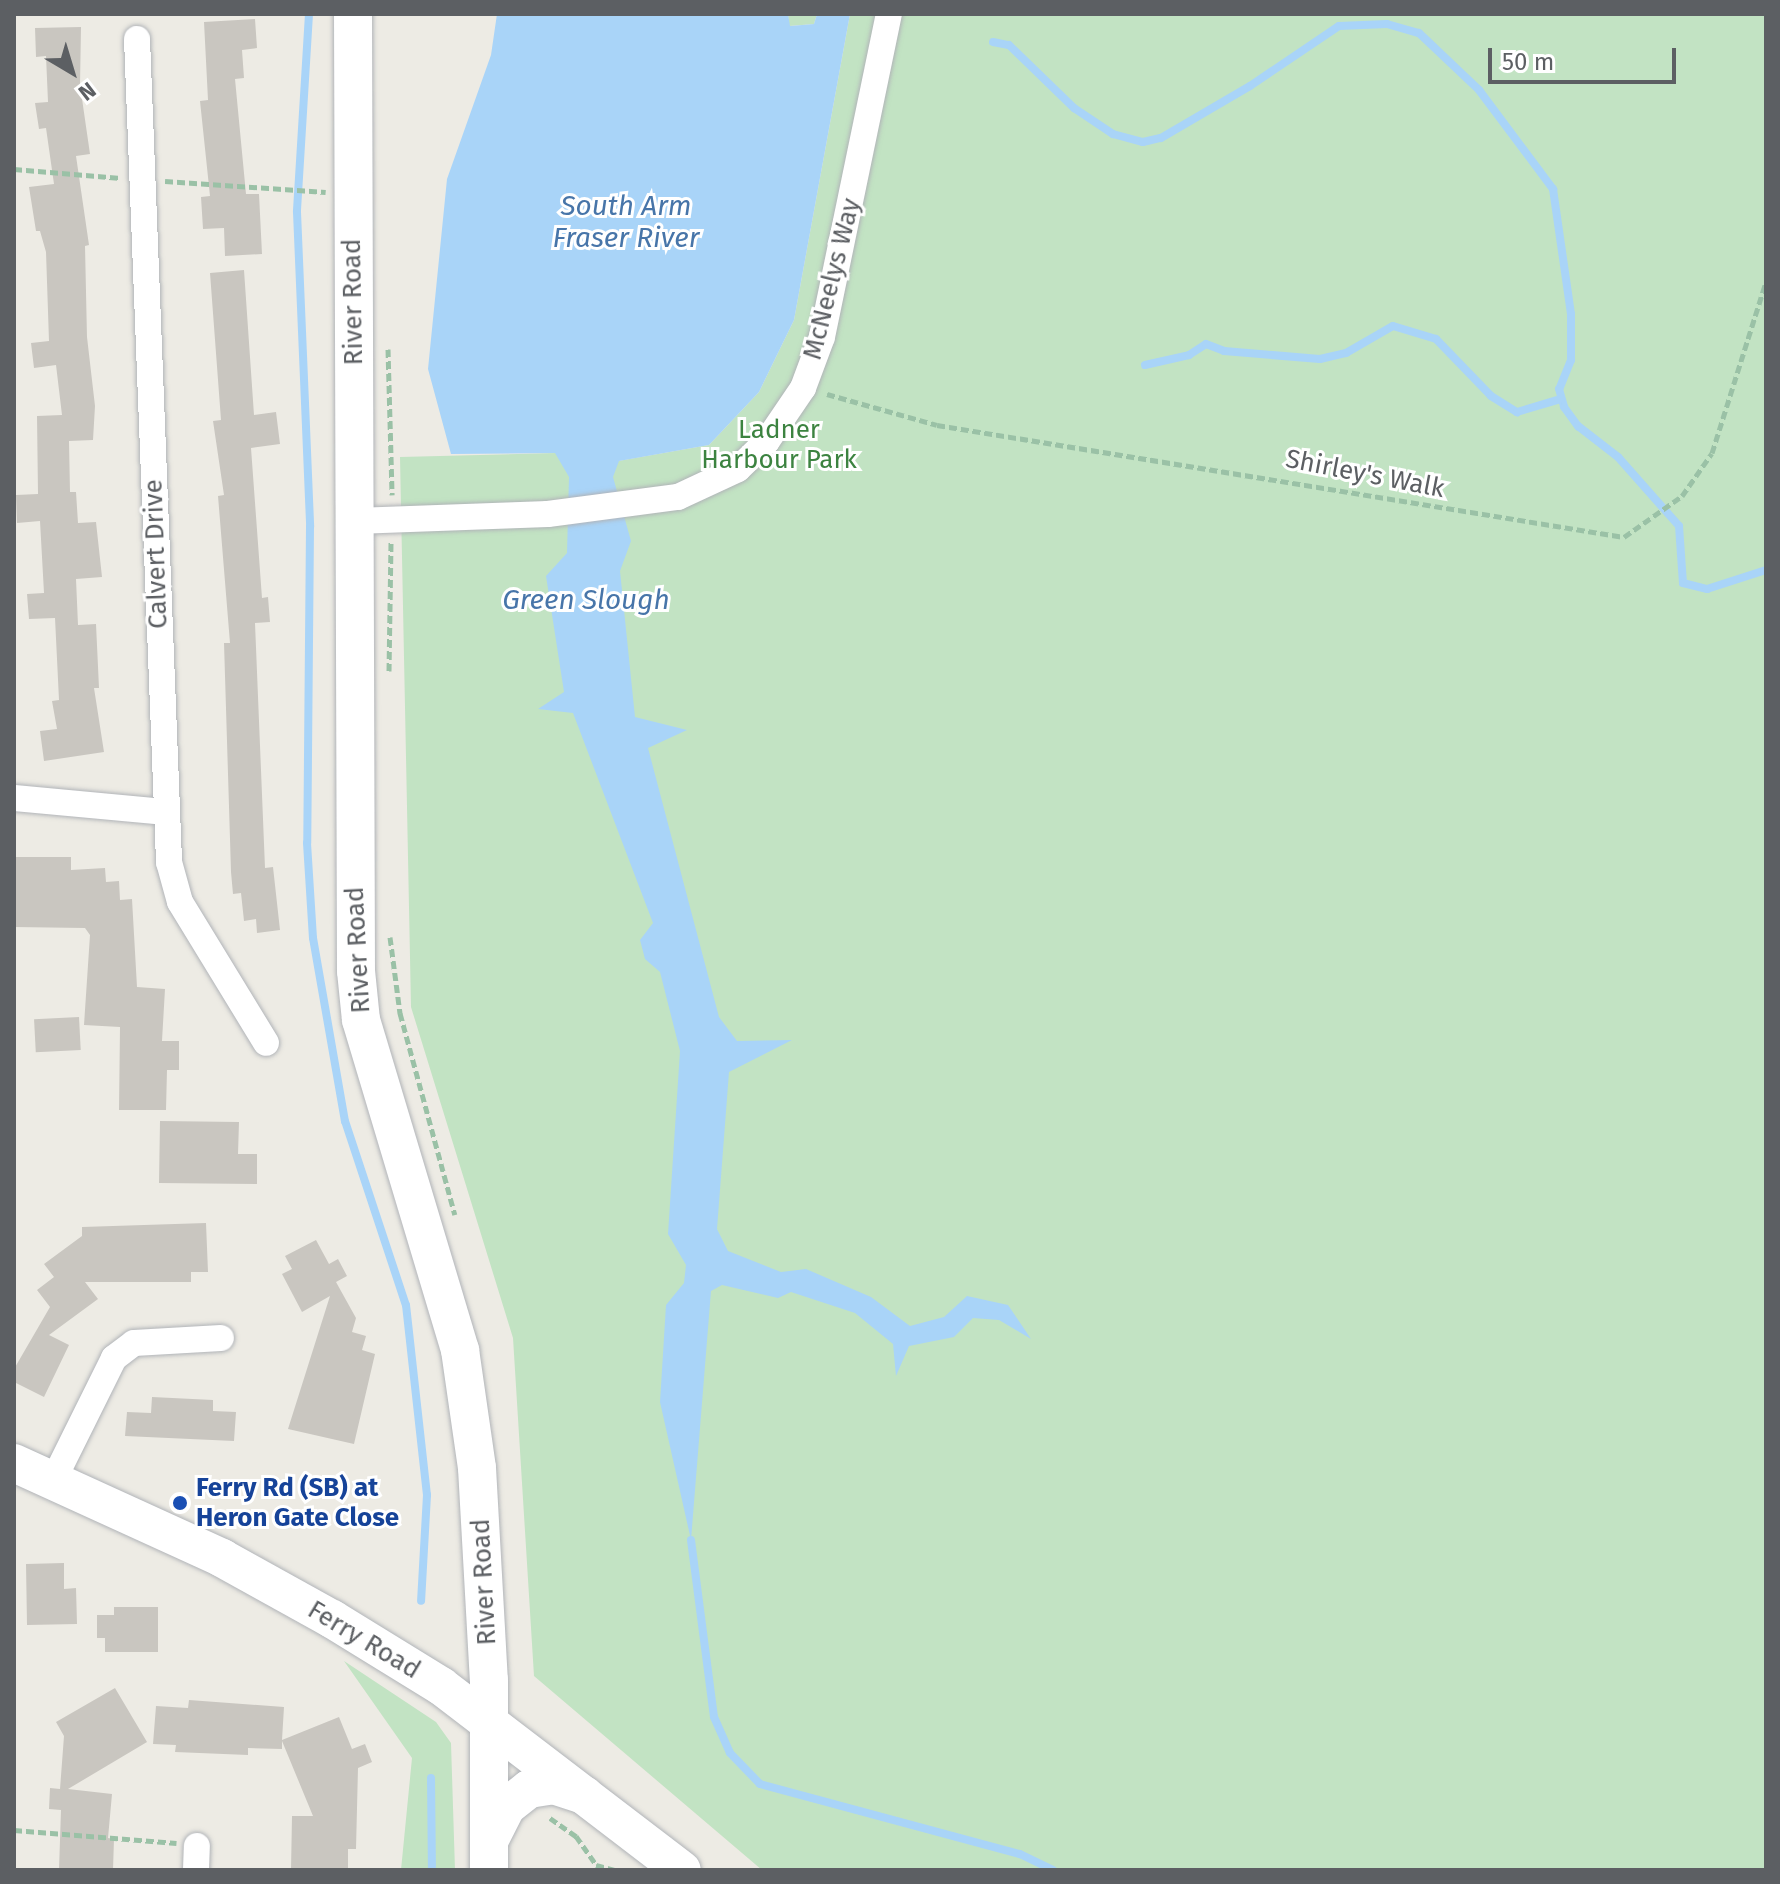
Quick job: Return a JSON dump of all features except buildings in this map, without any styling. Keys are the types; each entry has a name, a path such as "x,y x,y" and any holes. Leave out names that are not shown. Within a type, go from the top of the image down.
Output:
{"street":[{"name":"River Road","path":"353,14 357,983 361,1020 460,1350 477,1468 491,1726 489,1856"},
{"name":"McNeelys Way","path":"355,521 548,514 678,497 738,469 767,441 803,388 833,294 889,14"},
{"name":"Calvert Drive","path":"137,39 164,812 180,902 266,1043"},
{"path":"14,798 164,812"},
{"path":"54,1479 114,1358 134,1343 221,1338"},
{"name":"Ferry Road","path":"14,1463 222,1558 332,1619 441,1686 491,1726 602,1804 682,1870"},
{"path":"489,1856 506,1807 529,1789 553,1785 602,1804"}],"path":[{"path":"14,169 130,179"},
{"path":"165,181 326,192"},
{"name":"Shirley's Walk","path":"803,388 937,425 1624,537 1636,533 1682,496 1712,453 1766,282"},
{"path":"389,674 392,549"},
{"path":"389,931 400,1013 457,1220"},
{"path":"542,1813 576,1836 596,1865 615,1870"},
{"path":"14,1830 196,1858"}],"green space":[{"path":"788,14 817,14 814,24 789,26"},
{"name":"Ladner Harbour Park","path":"850,14 1766,14 1766,1870 762,1870 534,1676 513,1338 411,1007 400,457 555,453 618,461 709,445 759,392 794,320"},
{"path":"344,1661 436,1722 451,1743 455,1870 401,1870 412,1758"}],"water":[{"name":"South Arm Fraser River","path":"497,14 788,14 790,26 814,24 817,14 850,14 794,320 759,392 709,445 619,461 613,477 631,541 620,571 635,717 687,730 648,748 719,1017 737,1041 792,1040 729,1072 717,1229 728,1251 781,1272 806,1269 871,1297 910,1326 944,1317 967,1296 1008,1305 1031,1339 999,1320 973,1318 954,1337 909,1346 896,1376 893,1344 855,1313 791,1292 778,1298 722,1285 711,1291 691,1540 660,1402 666,1305 684,1283 686,1265 668,1234 680,1051 660,972 645,959 640,940 653,923 573,713 538,709 564,692 546,576 567,553 569,477 555,453 451,454 428,369 447,179 491,55"}],"waterway":[{"path":"309,14 297,212 310,527 307,843 313,938 345,1121 406,1305 427,1495 421,1601"},
{"path":"993,42 1009,45 1074,108 1113,134 1143,142 1161,138 1250,86 1339,26 1387,24 1419,33 1479,90 1553,189 1571,314 1571,360 1559,389 1564,407 1578,426 1618,457 1679,526 1683,583 1707,589 1766,570"},
{"path":"1145,365 1189,355 1206,344 1224,351 1320,359 1346,353 1393,326 1436,339 1491,396 1517,412 1561,399"},
{"path":"691,1540 714,1717 730,1753 760,1784 1020,1854 1053,1870"},
{"path":"431,1778 432,1870"}],"place":[{"name":"Ferry Rd (SB) at Heron Gate Close","path":"180,1503"}],"water label":[{"name":"Green Slough","path":"586,600"}]}
